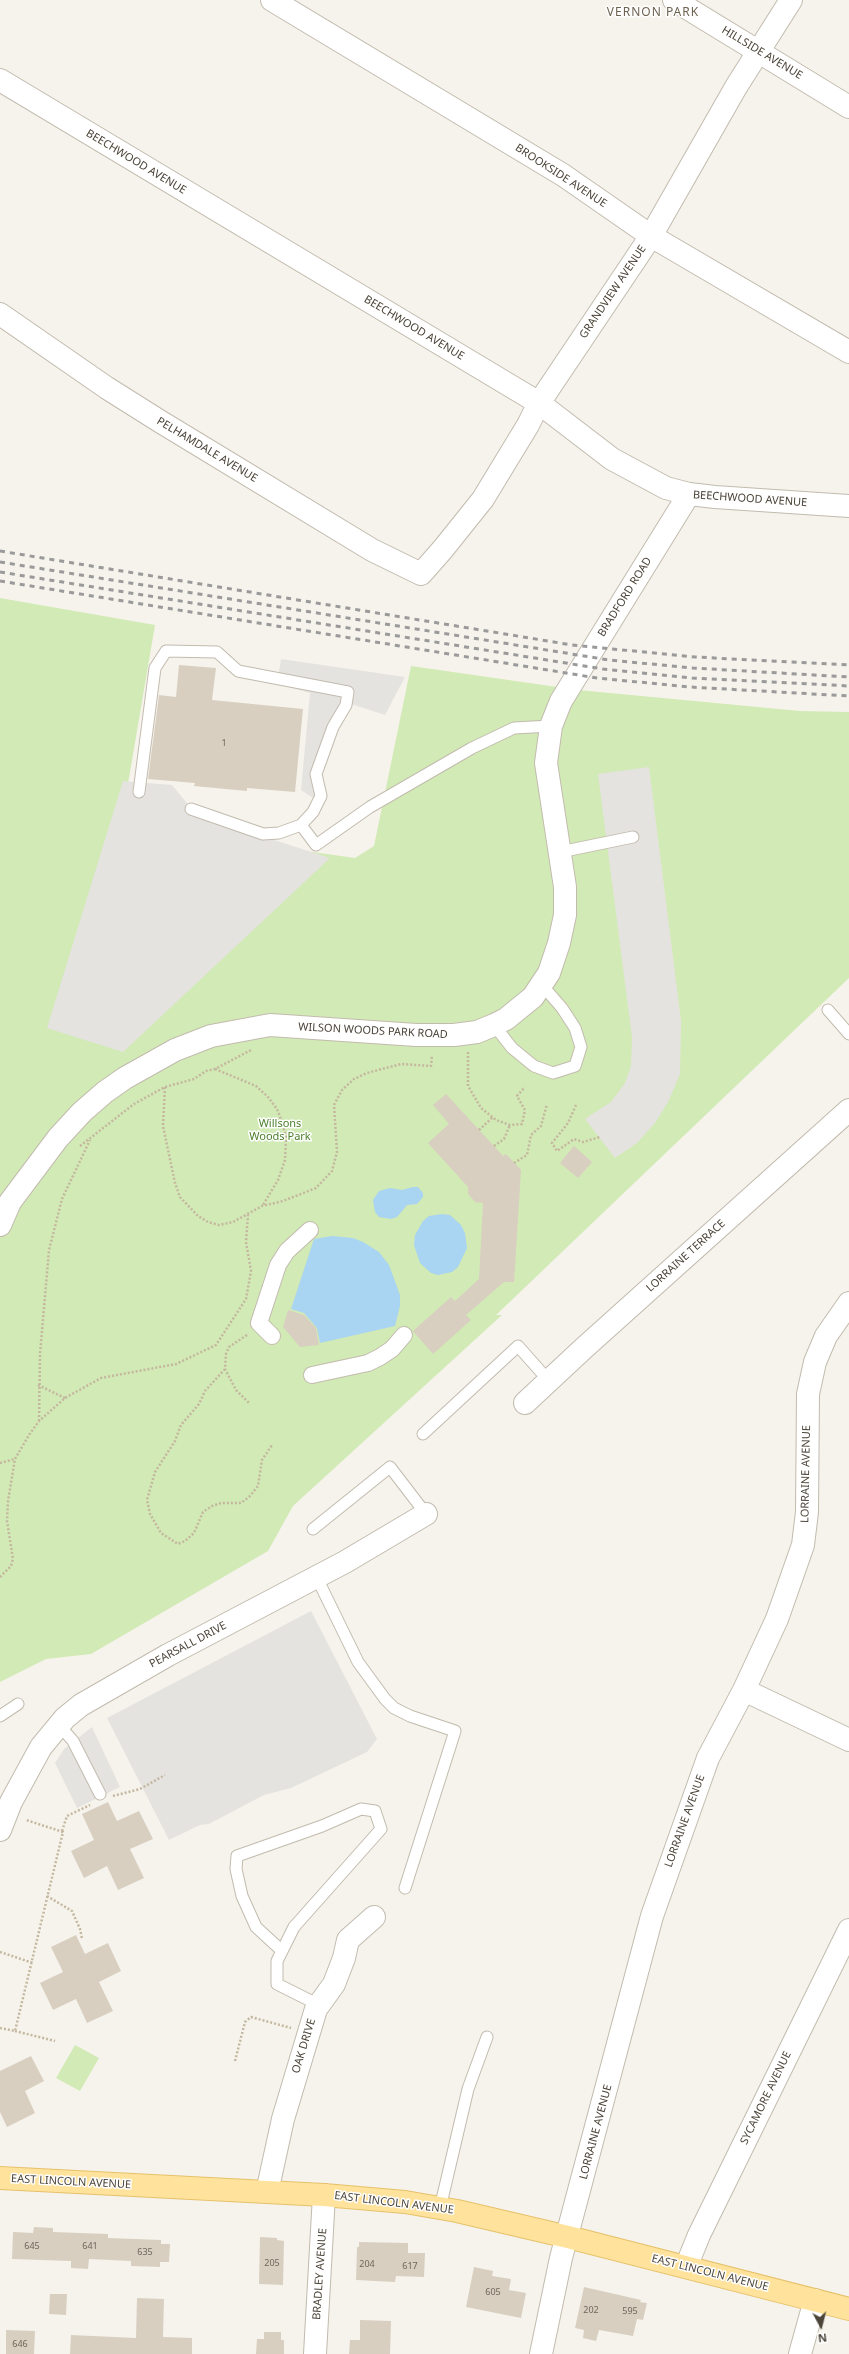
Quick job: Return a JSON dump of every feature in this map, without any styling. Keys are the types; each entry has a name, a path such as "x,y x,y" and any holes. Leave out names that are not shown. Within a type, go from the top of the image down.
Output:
{"main road":[{"name":"EAST LINCOLN AVENUE","path":"0,2178 324,2195 405,2202 440,2208 568,2237 849,2309"}],"street":[{"name":"BROOKSIDE AVENUE","path":"272,0 563,175 650,236 849,352"},
{"name":"HILLSIDE AVENUE","path":"674,0 849,107"},
{"name":"GRANDVIEW AVENUE","path":"421,574 443,549 482,499 539,403 650,236 736,87 791,0"},
{"name":"BEECHWOOD AVENUE","path":"0,80 539,403 612,459 666,488 689,494 849,506"},
{"name":"PELHAMDALE AVENUE","path":"0,314 107,388 161,422 372,550 421,574"},
{"name":"BRADFORD ROAD","path":"561,701 689,494"},
{"name":"WILSON WOODS PARK ROAD","path":"0,1225 5,1199 58,1138 105,1092 156,1059 211,1036 270,1025 416,1035 454,1036 477,1032 494,1026 521,1008 542,986 559,943 565,915 565,887 546,763 551,726 561,701"},
{"name":"LORRAINE TERRACE","path":"525,1403 849,1110"},
{"path":"272,1336 259,1323 278,1266 287,1251 310,1230"},
{"name":"LORRAINE AVENUE","path":"541,2354 568,2237 652,1916 708,1758 744,1690 777,1619 803,1545 807,1512 808,1394 815,1362 826,1336 849,1303"},
{"path":"312,1375 368,1363 392,1349 404,1335"},
{"name":"PEARSALL DRIVE","path":"1,1825 25,1775 41,1747 59,1725 81,1705 117,1684 388,1538 426,1514"},
{"path":"744,1690 849,1740"},
{"name":"OAK DRIVE","path":"267,2192 282,2119 319,2005 334,1984 344,1958 348,1940 374,1917"},
{"name":"SYCAMORE AVENUE","path":"686,2267 699,2235 849,1930"},
{"name":"BRADLEY AVENUE","path":"315,2354 324,2195"},
{"path":"800,2354 815,2300"}],"lane":[{"path":"139,792 155,668 166,651 217,652 238,671 348,692 346,705 333,727 316,774 321,796 313,812 301,825 279,833 263,834 191,809"},
{"path":"301,825 316,845 370,807 472,748 514,728 551,726"},
{"path":"560,852 633,838"},
{"path":"494,1026 512,1048 534,1066 553,1073 575,1066 581,1048 575,1028 562,1008 542,986"},
{"path":"828,1010 849,1034"},
{"path":"423,1434 518,1346 549,1381"},
{"path":"314,1529 390,1467 426,1514"},
{"path":"316,1576 358,1662 385,1699 394,1708 410,1716 456,1731 405,1888"},
{"path":"0,1716 18,1704"},
{"path":"59,1725 73,1741 100,1794"},
{"path":"281,1950 256,1927 242,1896 236,1869 237,1856 322,1826 361,1809 375,1811 381,1828 294,1926 281,1950 277,1961 277,1984 319,2005"},
{"path":"440,2208 468,2089 487,2037"}],"path":[{"path":"165,1087 163,1126 175,1183 180,1197 188,1207 208,1222 219,1225 248,1215 262,1206 283,1201 310,1191 325,1180 332,1172 337,1152 334,1106 342,1090 354,1079 367,1073 401,1064 430,1066 432,1050"},
{"path":"468,1050 468,1086 482,1108 492,1117 510,1125 522,1124 526,1110 517,1096 525,1087"},
{"path":"39,1421 38,1385 46,1271 49,1250 62,1199 90,1139 134,1104 165,1087 194,1079 206,1071 215,1070 256,1086 268,1097 277,1109 286,1137 285,1160 278,1180 262,1206"},
{"path":"514,1163 527,1155 531,1134 541,1126 547,1104"},
{"path":"576,1104 568,1123 552,1143 557,1151 574,1139 583,1142 600,1136"},
{"path":"479,1130 492,1117"},
{"path":"494,1146 504,1139 510,1125"},
{"path":"0,1577 11,1566 14,1559 7,1521 15,1459 39,1421 65,1398 101,1378 176,1364 216,1345 246,1299 251,1271 246,1242 248,1215"},
{"path":"248,1334 229,1347 226,1354 225,1369 236,1390 248,1403"},
{"path":"225,1369 204,1391 199,1404 181,1425 175,1441 155,1472 147,1500 150,1514 161,1533 178,1544 185,1541 194,1533 203,1512 221,1503 241,1504 258,1486 262,1460 272,1445"},
{"path":"38,1385 65,1398"},
{"path":"0,1463 15,1459"},
{"path":"14,2031 33,1963 47,1896 64,1832 26,1820"},
{"path":"47,1896 72,1911 82,1939"},
{"path":"0,1952 33,1963"},
{"path":"235,2060 245,2022 251,2017 309,2032"},
{"path":"0,2028 55,2041"}],"green space":[{"name":"Willsons Woods Park","path":"0,598 155,625 121,825 355,858 374,846 411,666 578,690 800,711 849,712 849,978 496,1315 502,1315 293,1506 268,1551 91,1654 46,1659 0,1682"},
{"path":"75,2045 99,2058 80,2091 56,2078"}],"shaded area":[{"path":"281,659 405,677 385,715 348,703 313,798 301,790 310,693 277,684"},
{"path":"649,767 681,1021 680,1074 668,1102 655,1123 637,1143 615,1158 585,1119 611,1102 625,1083 631,1066 632,1037 598,774"},
{"path":"123,781 172,785 197,815 330,858 123,1052 47,1028"},
{"path":"311,1611 377,1739 367,1752 291,1788 264,1795 209,1824 200,1825 169,1840 107,1718"},
{"path":"92,1727 120,1787 77,1808 55,1763 64,1749"}],"water":[{"path":"418,1187 423,1193 423,1197 417,1204 407,1205 397,1217 391,1219 379,1217 375,1212 373,1200 379,1191 390,1188 402,1190"},
{"path":"442,1214 450,1215 461,1225 465,1233 467,1248 458,1267 452,1272 438,1275 431,1273 420,1263 414,1245 415,1235 423,1221 429,1216"},
{"path":"332,1236 353,1238 363,1242 379,1252 389,1265 400,1295 400,1306 395,1326 320,1343 317,1328 304,1313 291,1309 314,1239"}],"building":[{"path":"179,665 216,668 212,700 303,709 295,792 247,788 247,791 194,786 195,783 148,779 159,695 176,697"},
{"path":"446,1094 503,1156 506,1154 521,1170 514,1282 504,1282 466,1315 471,1320 433,1354 413,1331 451,1297 455,1301 479,1279 483,1203 475,1202 468,1194 468,1187 428,1143 449,1124 433,1105"},
{"path":"574,1146 592,1162 578,1178 560,1163"},
{"path":"288,1310 304,1315 316,1328 319,1345 300,1347 283,1327"},
{"path":"108,1802 117,1821 139,1811 153,1839 130,1849 144,1878 118,1890 107,1866 84,1878 71,1851 94,1840 82,1814"},
{"path":"76,1935 85,1954 108,1943 121,1971 99,1982 113,2011 87,2023 76,1999 53,2010 40,1983 63,1972 51,1947"},
{"path":"31,2056 44,2081 25,2091 35,2113 7,2127 0,2112 0,2071"},
{"path":"34,2227 53,2228 53,2232 108,2234 108,2238 161,2240 161,2244 170,2244 169,2262 160,2262 160,2267 131,2266 131,2261 89,2259 88,2269 71,2268 71,2261 12,2259 13,2232 33,2233"},
{"path":"260,2237 277,2238 277,2240 284,2241 283,2285 259,2284"},
{"path":"359,2242 408,2243 408,2253 425,2253 424,2277 396,2276 395,2282 356,2280 357,2247 359,2247"},
{"path":"474,2267 493,2271 492,2276 511,2279 509,2290 526,2293 521,2318 466,2307"},
{"path":"584,2287 641,2300 640,2302 647,2303 643,2320 637,2319 633,2336 599,2330 596,2341 583,2338 584,2330 575,2328"},
{"path":"50,2294 67,2294 66,2315 49,2314"},
{"path":"137,2298 164,2299 163,2337 192,2338 192,2354 70,2354 71,2335 136,2338"},
{"path":"360,2320 391,2321 390,2354 349,2354 350,2340 360,2340"},
{"path":"6,2330 35,2331 34,2354 6,2354"},
{"path":"264,2332 281,2332 281,2340 284,2340 284,2354 256,2354 257,2339 264,2339"}],"railway":[{"path":"0,551 572,645 695,657 849,665"},
{"path":"0,562 609,660 693,668 849,677"},
{"path":"0,572 603,669 692,678 849,686"},
{"path":"0,581 597,678 690,687 849,696"}],"district":[{"name":"VERNON PARK","path":"653,13"}]}
